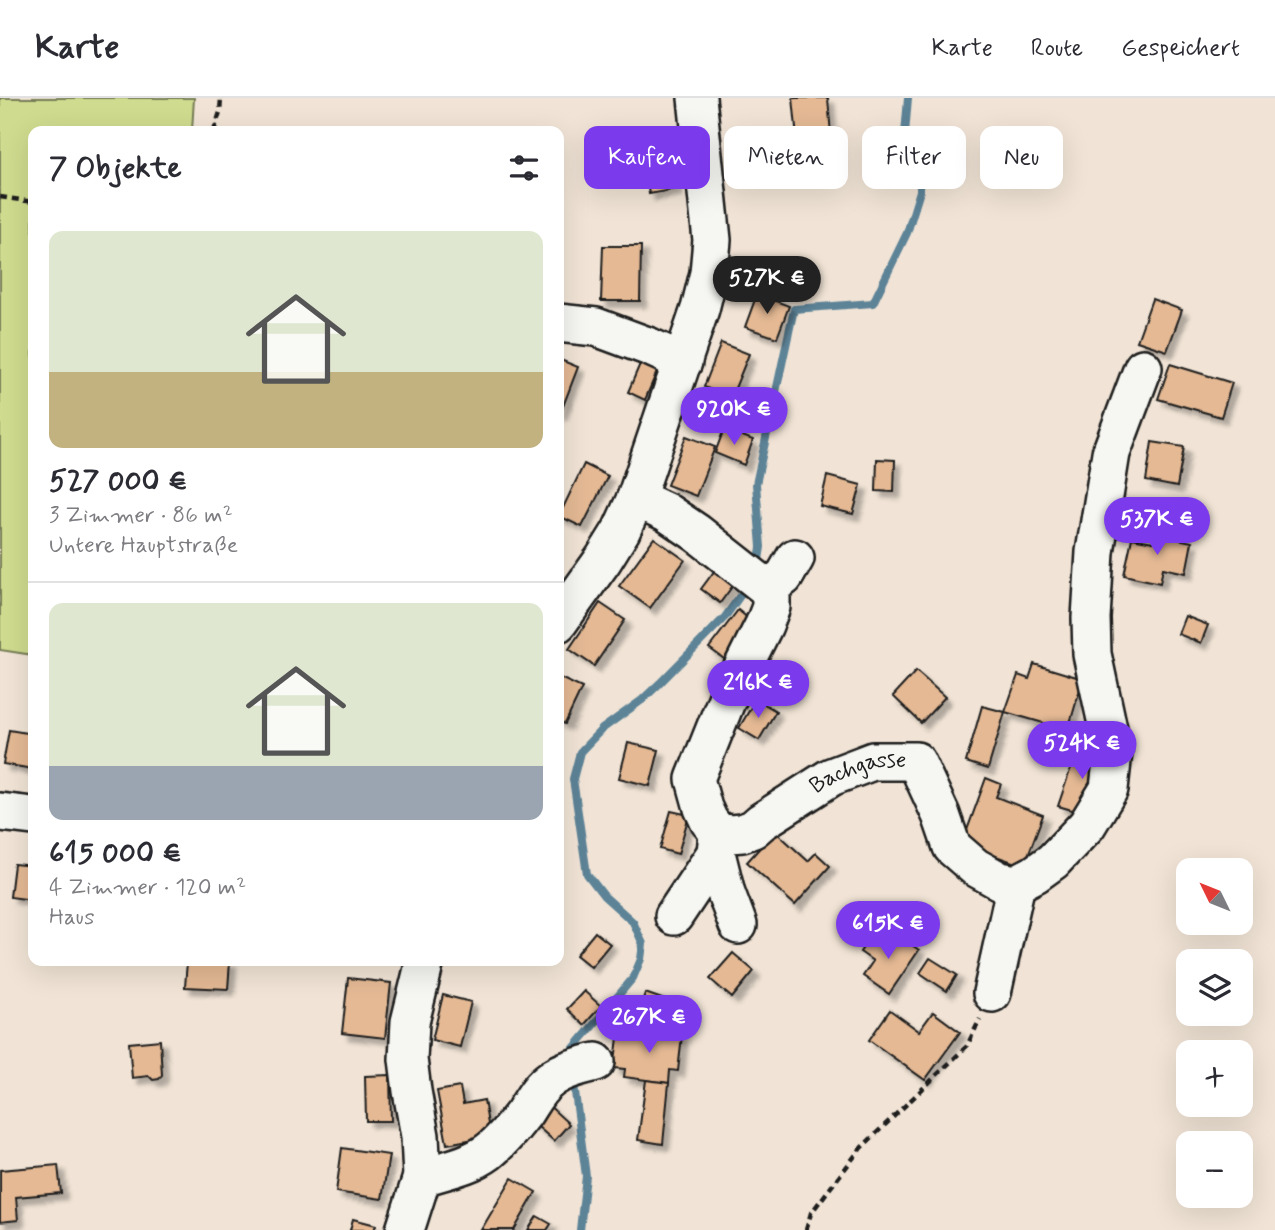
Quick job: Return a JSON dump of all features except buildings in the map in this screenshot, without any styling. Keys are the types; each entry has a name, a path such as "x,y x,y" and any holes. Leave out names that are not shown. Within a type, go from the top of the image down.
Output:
{"street":[{"path":"564,614 603,560 621,531 636,498 700,309 709,274 712,240 697,98"},
{"path":"564,324 596,327 682,362"},
{"path":"992,993 1016,884 1053,861 1087,825 1108,789 1113,752 1092,654 1095,552 1111,453 1143,368"},
{"path":"636,498 666,512 687,526 757,581 771,597 771,607 764,625 727,699 695,779 717,842 726,892 738,925"},
{"path":"757,581 784,577 795,558"},
{"name":"Bachgasse","path":"717,842 730,834 753,829 831,777 873,761 916,761 941,815 952,847 975,867 1000,881 1016,884"},
{"path":"0,813 28,816"},
{"path":"674,916 717,842"},
{"path":"405,1230 422,1177 421,1136 408,1059 410,1022 424,966"},
{"path":"422,1177 465,1165 488,1152 508,1133 536,1093 550,1080 579,1067"}],"path":[{"path":"216,126 221,98"},
{"path":"0,198 28,201"},
{"path":"806,1230 811,1213 861,1149 967,1046 992,993"}],"green space":[{"path":"0,98 194,98 192,126 28,126 28,654 0,650"}],"waterway":[{"path":"756,568 761,547 756,484 794,309 873,303 907,233 920,191 920,177 904,146 908,98"},
{"path":"570,1057 569,1054 633,978 641,959 643,944 633,922 604,896 587,874 573,779 580,752 602,729 642,700 660,683 725,617 747,586"},
{"path":"573,1077 586,1176 580,1230"}]}
